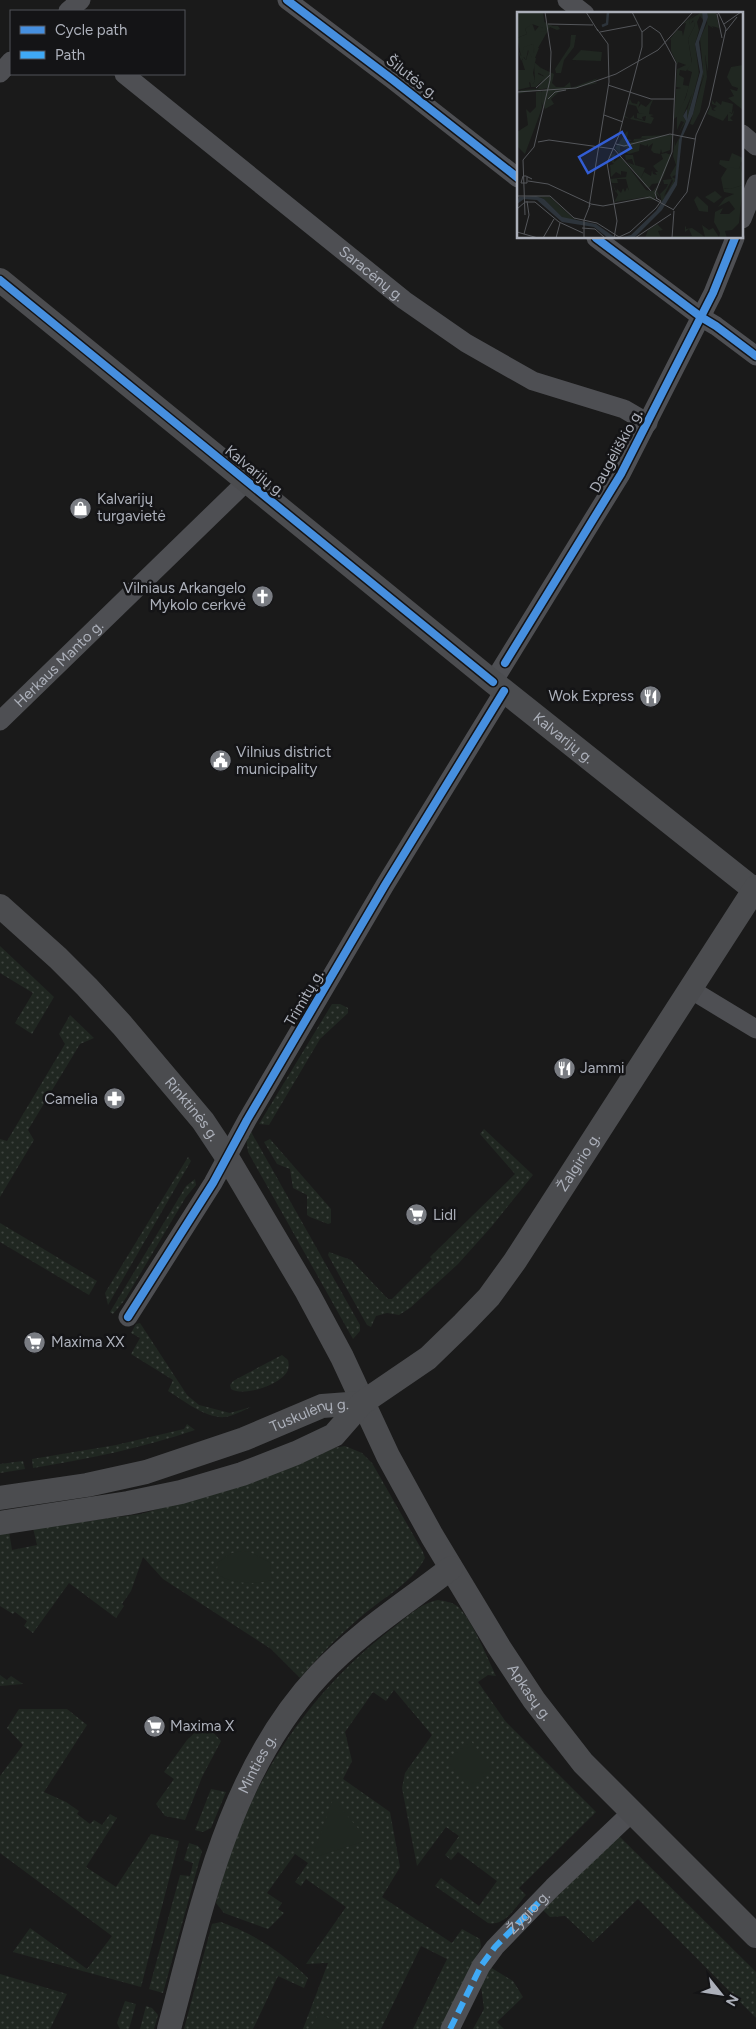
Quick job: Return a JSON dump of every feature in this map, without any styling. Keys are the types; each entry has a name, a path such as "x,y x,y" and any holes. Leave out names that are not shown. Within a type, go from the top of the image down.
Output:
{"main road":[{"name":"Kalvarijų g.","path":"0,280 499,687 755,890"},
{"name":"Žalgirio g.","path":"362,1403 428,1358 489,1297 539,1225 755,890"},
{"name":"Rinktinės g.","path":"0,906 58,958 122,1025 203,1122 227,1157 307,1292 342,1357 362,1403"},
{"name":"Tuskulėnų g.","path":"0,1498 87,1485 146,1472 244,1440 322,1406 362,1403"},
{"name":"Tuskulėnų g.","path":"0,1523 128,1503 180,1492 242,1474 296,1453 334,1435 362,1403"},
{"name":"Apkasų g.","path":"362,1403 388,1456 451,1568 534,1700 583,1763 756,1936"},
{"name":"Minties g.","path":"169,2029 211,1876 226,1830 252,1771 279,1725 304,1691 357,1638 451,1568"}],"street":[{"path":"69,10 81,0"},
{"name":"Šilutės g.","path":"287,0 517,177"},
{"path":"567,0 582,12"},
{"path":"0,73 10,62"},
{"name":"Saracėnų g.","path":"125,75 404,300 466,343 532,382 624,409 648,422"},
{"path":"744,136 756,146"},
{"path":"744,214 756,184"},
{"path":"597,239 756,356"},
{"name":"Daugėliškio g.","path":"499,687 621,474 713,293 735,239"},
{"name":"Herkaus Manto g.","path":"0,721 247,482"},
{"name":"Trimitų g.","path":"128,1317 213,1184 247,1120 328,985 499,687"},
{"path":"690,989 756,1029"},
{"name":"Žygio g.","path":"450,2029 481,1966 495,1947 553,1887 632,1813"}],"shaded area":[{"path":"0,946 54,997 32,1034 15,1023 33,993 0,973"},
{"path":"332,1004 340,1004 348,1008 348,1013 320,1039 269,1125 259,1124"},
{"path":"70,1015 94,1038 80,1044 28,1130 34,1140 0,1197 0,1139 7,1141 65,1044 59,1034"},
{"path":"484,1129 533,1175 492,1226 458,1264 410,1308 399,1315 387,1313 376,1316 371,1327 367,1325 328,1255 329,1252 351,1260 388,1299 392,1299 432,1259 430,1257 515,1174 480,1134"},
{"path":"250,1130 360,1325 360,1331 353,1339 248,1152 246,1137"},
{"path":"270,1139 331,1209 331,1223 328,1224 307,1215 307,1195 293,1188 290,1169 277,1164 264,1142"},
{"path":"188,1157 191,1161 108,1305 105,1293"},
{"path":"195,1179 196,1185 186,1197 124,1301 113,1314 110,1312 186,1186"},
{"path":"0,1223 97,1281 89,1295 0,1242"},
{"path":"140,1323 187,1395 199,1405 230,1413 251,1407 225,1417 218,1417 195,1408 168,1391 173,1380 131,1354 140,1338 131,1333 136,1324"},
{"path":"282,1355 288,1360 288,1368 283,1377 277,1381 252,1391 244,1392 231,1389 230,1385 233,1381"},
{"path":"187,1424 195,1430 115,1452 33,1468 32,1459 116,1445 184,1429"},
{"path":"345,1446 362,1453 372,1463 425,1558 413,1575 346,1630 300,1678 271,1649 163,1579 143,1557 131,1591 122,1604 124,1606 116,1618 69,1583 33,1633 24,1626 27,1621 15,1612 13,1614 0,1606 0,1532 9,1531 12,1550 37,1545 33,1528 141,1514 237,1486 334,1448"},
{"path":"23,1461 25,1469 0,1473 0,1464"},
{"path":"250,1552 271,1563 270,1572 273,1580 246,1583 220,1576 217,1570 218,1562 232,1553"},
{"path":"438,1600 457,1606 468,1619 496,1676 488,1675 478,1682 506,1722 596,1812 519,1888 526,1895 510,1915 500,1922 488,1923 435,1886 441,1878 479,1906 497,1881 458,1852 451,1860 445,1855 459,1836 446,1827 417,1866 402,1788 405,1773 432,1735 394,1690 386,1701 373,1692 345,1732 352,1761 343,1779 390,1812 400,1867 382,1897 452,1943 462,1929 480,1939 481,1947 441,2029 413,2029 447,1959 421,1946 381,2029 303,2029 328,1963 306,1964 346,1907 306,1879 301,1886 295,1882 308,1863 295,1854 267,1893 282,1903 278,1909 284,1913 268,1929 224,1913 216,1903 227,1863 259,1787 279,1752 303,1718 329,1686 358,1657 413,1612 425,1604"},
{"path":"0,1675 7,1680 11,1676 23,1684 0,1686"},
{"path":"19,1709 67,1709 87,1725 44,1792 66,1802 79,1811 77,1814 90,1824 94,1820 102,1825 110,1814 117,1818 86,1867 116,1887 151,1834 179,1841 141,1987 13,1952 30,1928 87,1969 112,1936 0,1853 0,1776 23,1745 7,1728"},
{"path":"200,1728 211,1730 221,1741 202,1777 185,1820 165,1816 156,1804 174,1779 164,1772 187,1740"},
{"path":"471,1741 492,1770 470,1789 447,1760"},
{"path":"211,1789 226,1792 211,1828 203,1832 195,1830"},
{"path":"333,1799 368,1840 312,1858"},
{"path":"619,1836 756,1972 756,2018 638,1899 593,1942 565,1916 550,1917 543,1910"},
{"path":"189,1843 198,1846 202,1851 163,1993 149,1989 180,1875 190,1876 193,1863 184,1860"},
{"path":"221,1922 268,1945 308,1978 304,1988 278,1976 253,2029 184,2029 212,1924"},
{"path":"490,1967 513,1981 523,1997 497,2022 504,2029 473,2029 484,2009 481,1986"},
{"path":"0,1974 67,1994 50,2029 0,2029"},
{"path":"125,2001 136,2004 129,2029 120,2029 117,2023"},
{"path":"146,2006 152,2008 158,2015 154,2029 140,2029"},
{"path":"319,2013 342,2025 340,2029 310,2029"}],"marked path":[{"path":"450,2029 481,1966 495,1947 541,1900"}],"cycle path":[{"path":"287,0 517,177"},
{"path":"597,239 756,356"},
{"path":"505,663 621,474 713,293 735,239"},
{"path":"0,280 493,682"},
{"path":"128,1317 213,1183 247,1120 385,885 504,691"}],"place":[{"name":"Kalvarijų turgavietė","path":"81,508"},
{"name":"Vilniaus Arkangelo Mykolo cerkvė","path":"262,597"},
{"name":"Wok Express","path":"650,696"},
{"name":"Vilnius district municipality","path":"220,761"},
{"name":"Jammi","path":"564,1068"},
{"name":"Camelia","path":"114,1099"},
{"name":"Lidl","path":"417,1215"},
{"name":"Maxima XX","path":"35,1342"},
{"name":"Maxima X","path":"154,1726"}]}
